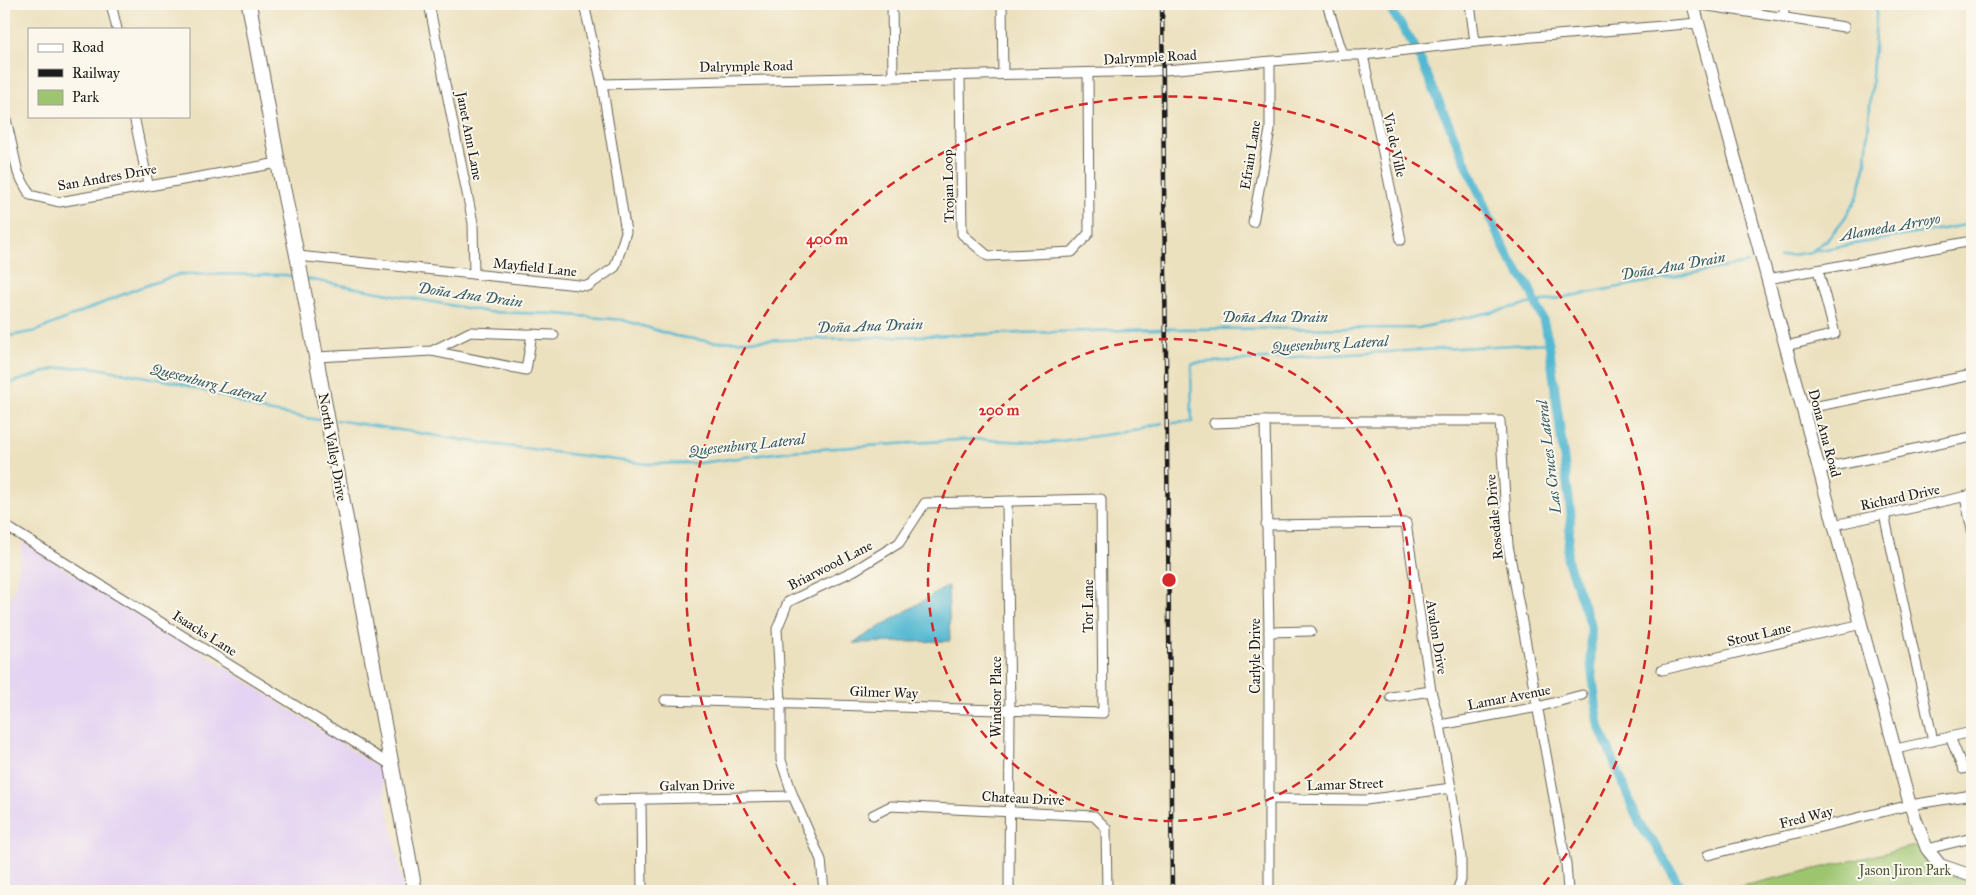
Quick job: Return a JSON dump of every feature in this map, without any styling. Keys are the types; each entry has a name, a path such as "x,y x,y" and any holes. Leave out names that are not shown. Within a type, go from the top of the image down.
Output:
{"main road":[{"name":"North Valley Drive","path":"249,4 415,891"}],"street":[{"path":"111,4 116,28"},
{"name":"Janet Ann Lane","path":"429,4 473,223 474,274"},
{"name":"Mayfield Lane","path":"298,261 474,274 588,286 614,267 626,232 602,84 584,4"},
{"path":"892,4 893,76"},
{"path":"1002,4 1003,74"},
{"path":"1327,4 1343,55"},
{"path":"1470,4 1475,42"},
{"path":"1694,4 1844,27"},
{"name":"Dona Ana Road","path":"1694,4 1910,805 1927,849 1940,865 1972,876"},
{"path":"1783,18 1785,4"},
{"name":"Dalrymple Road","path":"602,84 1163,71 1343,55 1363,55 1475,42 1698,23"},
{"name":"Via de Ville","path":"1363,55 1401,240"},
{"name":"Efrain Lane","path":"1253,222 1270,130 1270,62"},
{"name":"Trojan Loop","path":"960,76 962,234 988,256 1072,252 1089,232 1088,73"},
{"name":"San Andres Drive","path":"4,110 18,173 30,196 60,202 148,184 278,163"},
{"path":"134,118 148,184"},
{"path":"1768,280 1972,241"},
{"path":"1786,346 1835,334 1818,270"},
{"path":"432,351 470,332 554,335"},
{"path":"316,356 432,351 526,370 532,334"},
{"path":"1803,409 1972,374"},
{"name":"Rosedale Drive","path":"1214,423 1500,421 1508,545 1566,864 1568,891"},
{"name":"Carlyle Drive","path":"1265,422 1269,632 1269,891"},
{"path":"1819,469 1972,437"},
{"path":"1969,496 1972,530"},
{"name":"Richard Drive","path":"1834,524 1969,496"},
{"name":"Briarwood Lane","path":"824,891 822,860 794,796 781,760 781,703 777,629 788,602 855,570 899,543 925,503 1101,499"},
{"name":"Tor Lane","path":"1101,499 1102,713"},
{"name":"Windsor Place","path":"1006,502 1010,710 1009,891"},
{"path":"1884,514 1933,741"},
{"name":"Avalon Drive","path":"1266,524 1406,523 1431,691 1440,725 1452,788 1461,857 1461,880 1457,891"},
{"name":"Isaacks Lane","path":"4,525 391,765"},
{"name":"Stout Lane","path":"1662,670 1862,624"},
{"path":"1269,632 1311,631"},
{"path":"1391,696 1431,691"},
{"name":"Lamar Avenue","path":"1440,725 1538,707 1582,695"},
{"name":"Gilmer Way","path":"665,700 1102,713"},
{"path":"1896,749 1972,732"},
{"path":"1950,737 1963,769 1972,766"},
{"name":"Lamar Street","path":"1268,799 1366,800 1452,788"},
{"name":"Fred Way","path":"1708,855 1910,805 1972,795"},
{"name":"Galvan Drive","path":"601,800 794,796"},
{"path":"641,800 642,891"},
{"name":"Chateau Drive","path":"873,815 891,806 1094,816 1106,828 1106,891"},
{"path":"1927,849 1972,838"}],"shaded area":[{"path":"23,542 126,608 191,645 380,769 404,891 4,891 4,609 15,588"}],"green space":[{"name":"Jason Jiron Park","path":"1915,846 1926,860 1940,870 1972,882 1972,891 1720,891"}],"water":[{"path":"948,586 950,641 853,643"}],"waterway":[{"name":"Las Cruces Lateral","path":"1387,4 1414,45"},
{"name":"Doña Ana Drain","path":"1779,257 1811,252 1828,239 1844,219 1857,198 1866,163 1877,4"},
{"name":"Las Cruces Lateral","path":"1418,54 1494,227 1509,258 1529,287 1543,320 1549,343 1571,514 1567,559 1591,626 1591,664 1599,726 1640,825 1657,847 1683,891"},
{"name":"Alameda Arroyo","path":"1814,251 1972,224"},
{"name":"Doña Ana Drain","path":"307,279 488,312 557,314 623,320 675,336 713,342 1159,329 1419,328 1523,305 1748,263"},
{"name":"Doña Ana Drain","path":"4,337 36,331 136,289 180,274 285,275 297,277"},
{"name":"Quesenburg Lateral","path":"1172,423 1192,422 1191,363 1549,343"},
{"name":"Quesenburg Lateral","path":"4,385 58,368 91,367 175,382 261,410 319,420"},
{"name":"Quesenburg Lateral","path":"336,420 482,443 647,464 699,463 791,451 973,439 1046,443 1140,430 1162,423"},
{"path":"4,506 6,521"},
{"path":"4,548 6,540"}],"railway":[{"path":"1162,4 1172,891"}]}
